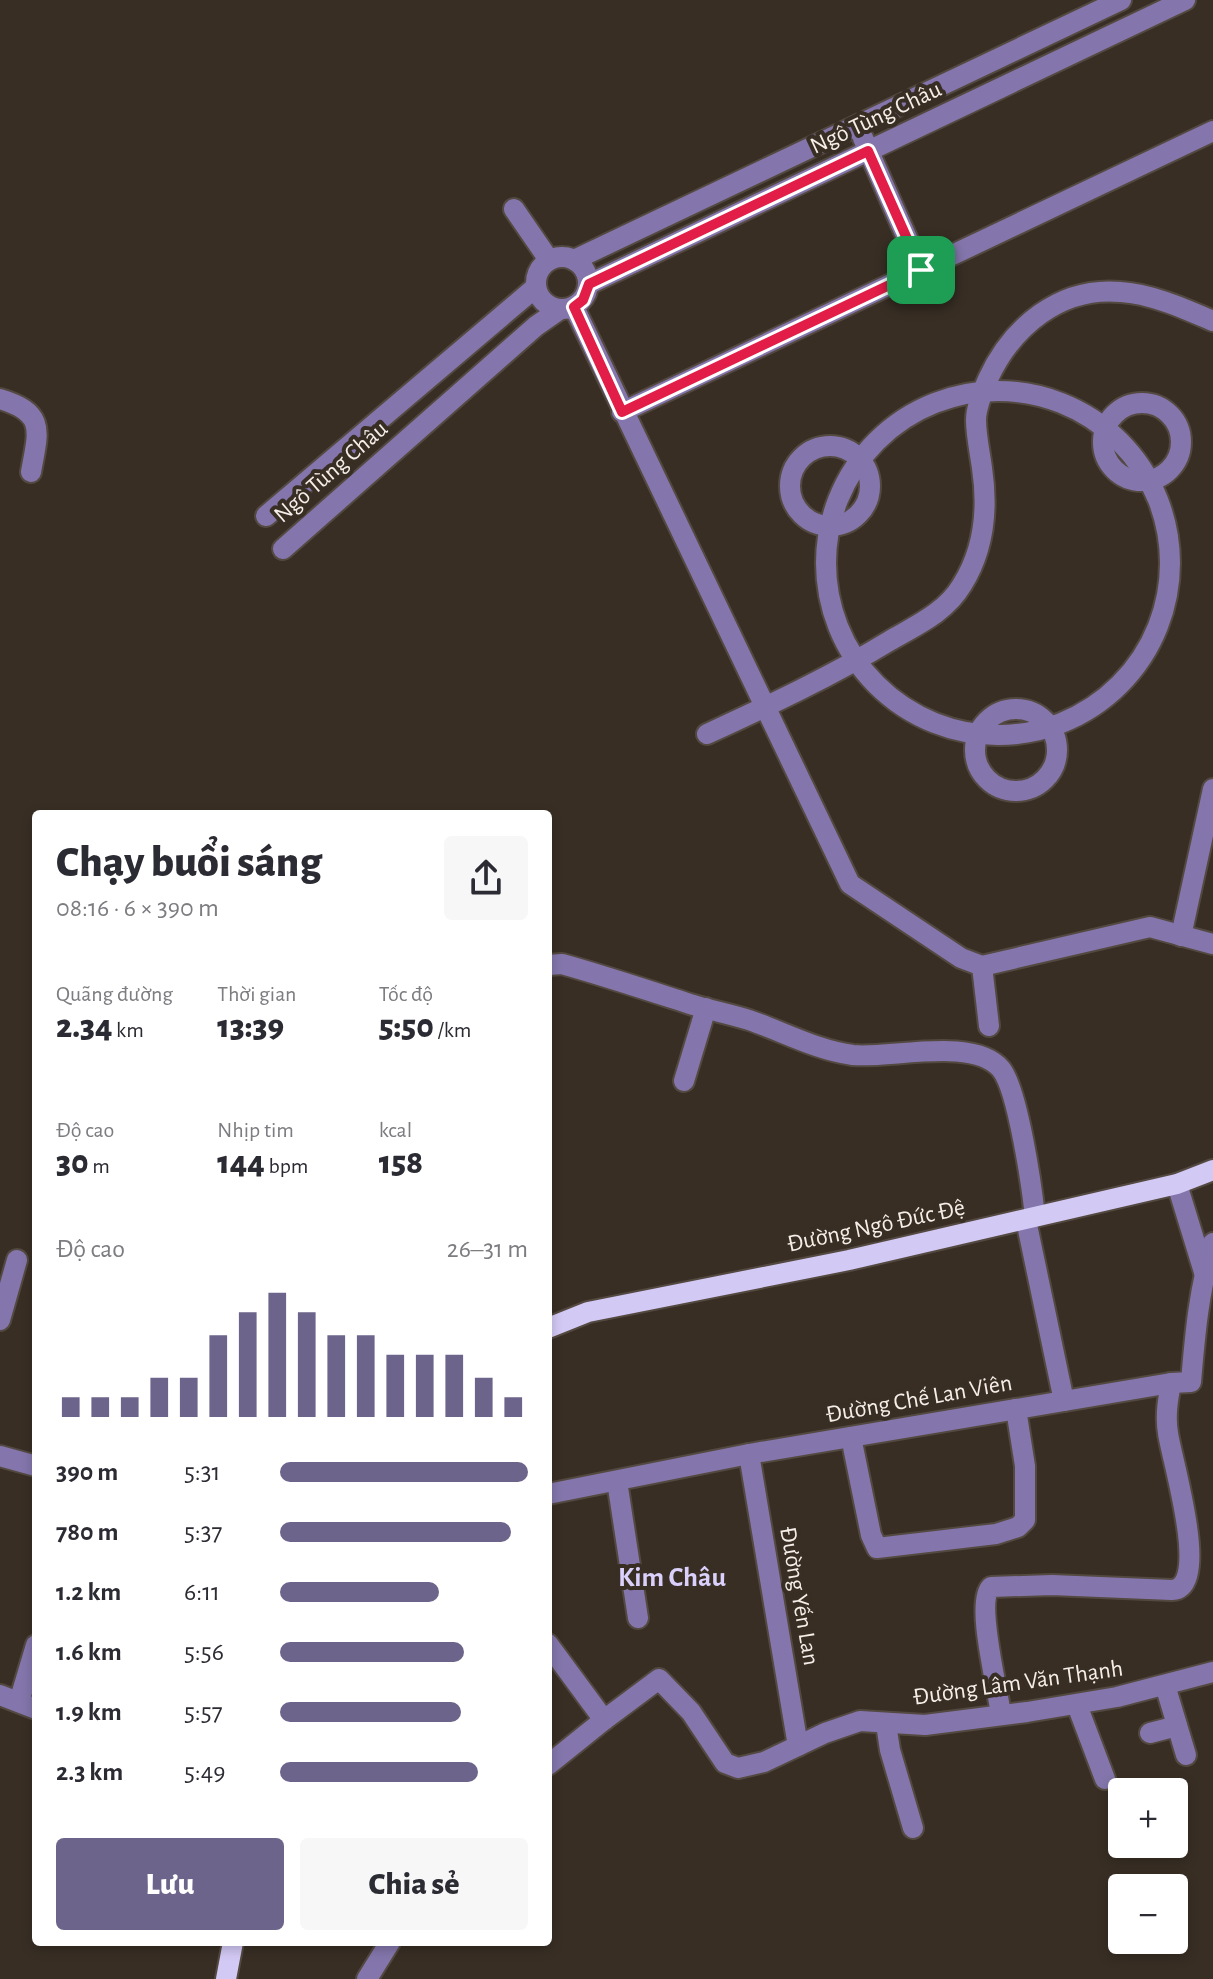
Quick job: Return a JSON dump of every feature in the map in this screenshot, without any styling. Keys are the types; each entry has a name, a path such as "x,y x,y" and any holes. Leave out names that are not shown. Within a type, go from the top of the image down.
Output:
{"main road":[{"name":"Đường Ngô Đức Đệ","path":"552,1326 588,1312 849,1260 1177,1184 1213,1170"},
{"path":"226,1979 232,1946"}],"street":[{"name":"Ngô Tùng Châu","path":"574,260 1121,0"},
{"name":"Ngô Tùng Châu","path":"589,284 1185,0"},
{"path":"856,124 921,270"},
{"path":"622,412 1213,131"},
{"path":"514,209 549,260"},
{"path":"561,257 574,260 584,267 589,284 583,300 567,308 544,302 536,287 539,270 549,260 561,257"},
{"name":"Ngô Tùng Châu","path":"266,516 536,287"},
{"path":"707,734 855,663 933,617 962,586 985,523 985,486 976,419 982,392 998,357 1031,319 1053,306 1084,295 1120,291 1190,311 1213,321"},
{"name":"Ngô Tùng Châu","path":"283,549 536,326 567,308"},
{"path":"567,308 622,412 850,884 961,958 982,966 1150,927 1213,944"},
{"path":"830,527 824,564 830,614 855,663 905,710 960,733 979,735 1052,730 1123,685 1155,638 1171,584 1169,528 1150,480 1120,439 1106,426 1070,406 1011,388 950,397 903,418 858,457"},
{"path":"0,399 27,411 37,424 31,472"},
{"path":"1106,426 1117,411 1140,402 1164,409 1173,418 1179,429 1179,454 1163,475 1150,480"},
{"path":"826,445 840,446 858,457 868,472 870,485 869,498 854,518 843,525 830,527 805,518 795,508 789,481 793,468 802,457 826,445"},
{"path":"979,735 976,758 981,771 1001,788 1015,791 1028,790 1050,774 1056,762 1057,748 1052,730"},
{"path":"1181,936 1213,789"},
{"path":"552,964 572,967 852,1055 934,1050 976,1056 995,1063 1009,1082 1031,1178 1030,1218 1064,1401"},
{"path":"982,966 989,1026"},
{"path":"684,1081 706,1008"},
{"path":"1177,1184 1204,1272"},
{"path":"1001,1715 984,1617 984,1600 991,1587 1052,1585 1179,1590 1185,1585 1190,1568 1190,1549 1168,1433 1213,1243"},
{"path":"0,1320 17,1260"},
{"name":"Đường Chế Lan Viên","path":"552,1493 749,1454 1213,1379"},
{"path":"851,1437 871,1535 877,1548 996,1534 1018,1527 1025,1520 1025,1466 1016,1409"},
{"name":"Đường Yến Lan","path":"749,1454 798,1746"},
{"path":"0,1456 32,1465"},
{"path":"617,1481 638,1618"},
{"path":"552,1649 604,1720 552,1762"},
{"path":"18,1702 32,1658"},
{"name":"Đường Lâm Văn Thạnh","path":"604,1720 659,1679 691,1712 725,1763 732,1767 764,1762 860,1721 925,1725 1077,1705 1213,1672"},
{"path":"1165,1685 1186,1755"},
{"path":"1077,1705 1105,1779"},
{"path":"886,1724 890,1750 913,1828"},
{"path":"1150,1733 1177,1726"},
{"path":"367,1979 388,1946"}],"district":[{"name":"Kim Châu","path":"672,1578"}],"route":[{"path":"868,151 921,270 622,412 574,307 583,300 589,284 868,151"}]}
